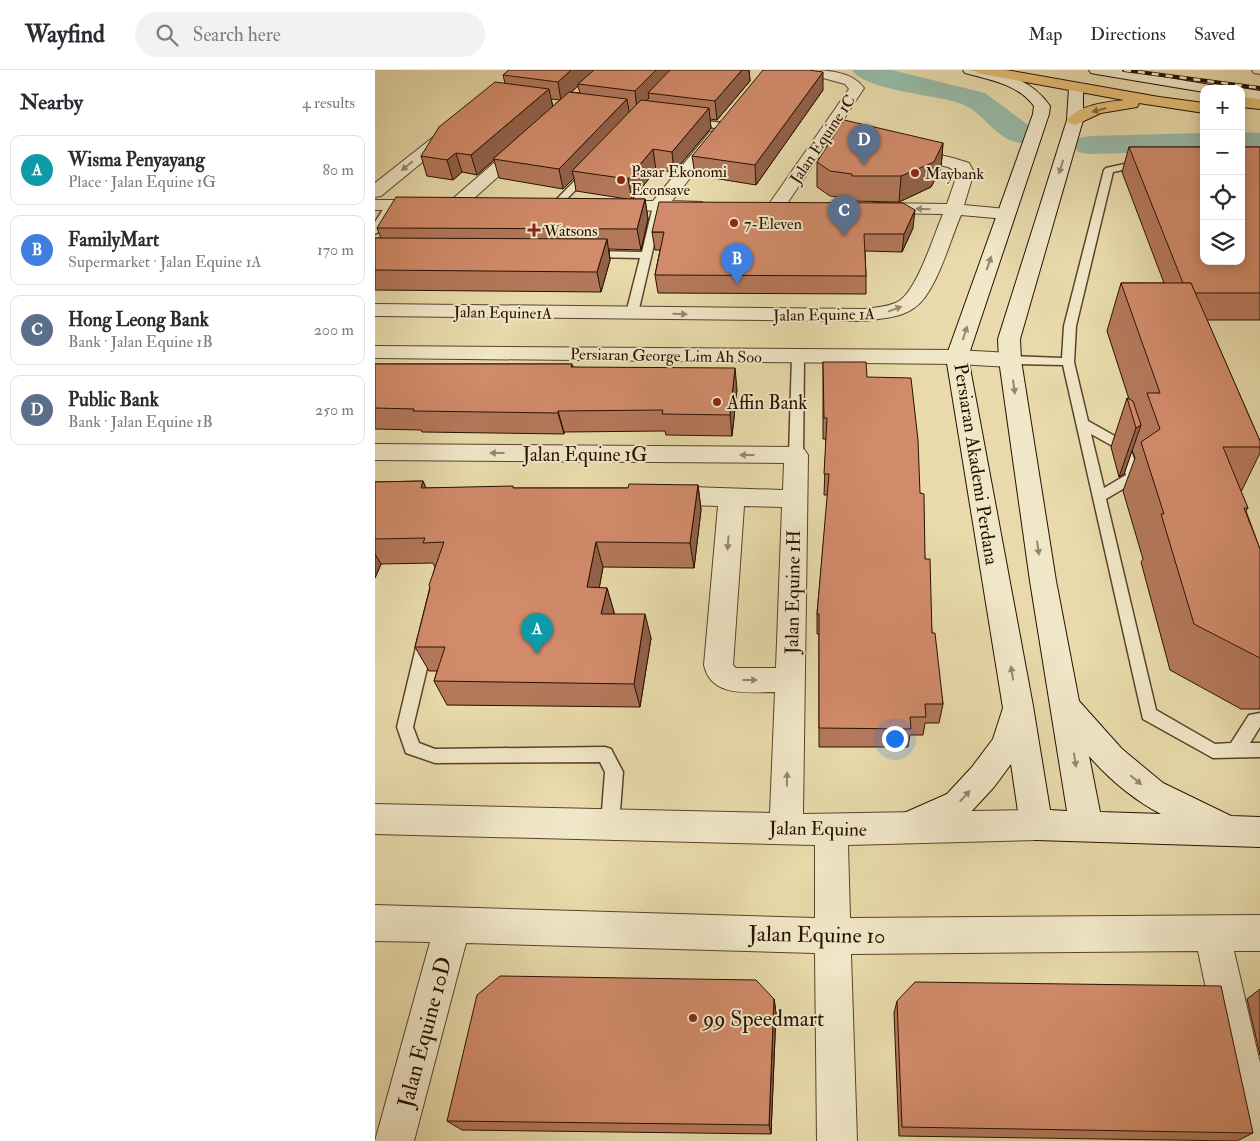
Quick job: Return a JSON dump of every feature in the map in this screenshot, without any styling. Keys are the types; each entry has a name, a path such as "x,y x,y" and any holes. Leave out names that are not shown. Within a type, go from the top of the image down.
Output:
{"main road":[{"path":"982,70 1076,88 1200,107"},
{"path":"1040,70 1200,95"},
{"path":"1057,74 1071,80 1076,88"},
{"path":"1075,120 1101,108 1159,102"},
{"path":"1245,102 1260,104"},
{"path":"1245,114 1260,116"}],"street":[{"name":"Jalan Equine 1C","path":"776,207 857,88 850,81 810,70"},
{"name":"Persiaran Akademi Perdana","path":"970,70 1025,88 1042,106 1041,114 957,357 1018,706 1036,825"},
{"path":"1096,70 1200,87"},
{"path":"1076,88 1075,120 1009,339 1010,360 1043,581 1086,827"},
{"path":"1245,94 1260,96"},
{"path":"659,206 735,112"},
{"path":"375,192 465,120"},
{"path":"456,205 538,132"},
{"name":"Jalan Equine 1A","path":"625,334 865,316 894,310 919,294 954,209 966,172 963,167 826,134"},
{"path":"383,205 483,205"},
{"path":"538,205 575,206"},
{"path":"594,206 717,207"},
{"path":"756,207 795,207"},
{"path":"855,208 954,209 1006,214"},
{"name":"Jalan Equine1A","path":"375,310 625,334"},
{"name":"Persiaran George Lim Ah Soo","path":"375,352 625,334 798,356 957,357 1010,360"},
{"name":"Jalan Equine 1G","path":"375,452 796,455"},
{"name":"Jalan Equine 1H","path":"786,828 796,455"},
{"path":"638,494 795,499"},
{"path":"724,497 731,506 719,649 718,665 720,672 727,678 735,680 790,680"},
{"path":"907,828 958,804 983,777 1007,745 1018,706"},
{"path":"1066,707 1111,759 1152,793 1246,832"},
{"name":"Jalan Equine","path":"375,819 831,830 1036,825 1246,832"},
{"path":"831,830 837,1141"},
{"name":"Jalan Equine 10","path":"375,923 833,936 1260,933"},
{"name":"Jalan Equine 10D","path":"395,1141 453,924"},
{"path":"1211,933 1258,1141"}],"lane":[{"path":"677,120 723,126"},
{"path":"1153,161 1109,170 1070,326 1068,362 1149,714 1213,751 1260,750"},
{"path":"557,205 595,164"},
{"path":"375,231 383,205"},
{"path":"625,334 659,206"},
{"path":"578,254 646,255"},
{"name":"Jalan Equine 1H","path":"796,455 798,356"},
{"path":"1010,360 1068,362"},
{"path":"1082,424 1124,447 1133,478 1099,497"},
{"path":"431,622 405,726 411,748 435,756 605,754 614,772 610,824"},
{"path":"1235,751 1255,720 1260,720"}],"building":[{"path":"509,70 571,70 558,82 503,75"},
{"path":"594,70 656,70 635,91 578,84"},
{"path":"670,70 742,70 715,101 648,93"},
{"path":"763,70 809,70 823,72 755,165 692,156"},
{"path":"495,82 549,89 471,155 456,153 447,160 421,156 439,127"},
{"path":"569,92 627,99 559,169 493,159"},
{"path":"641,100 709,108 672,152 653,149 628,179 572,171"},
{"path":"844,120 943,143 934,162 901,176 852,176 852,174 830,171 817,162"},
{"path":"1129,147 1200,147 1200,265 1245,265 1245,147 1260,147 1260,293 1195,293 1191,283 1183,283"},
{"path":"396,197 645,199 637,229 377,228"},
{"path":"659,202 903,203 915,210 904,234 864,234 866,276 655,275 664,232 652,232"},
{"path":"375,238 607,239 597,272 375,270"},
{"path":"1121,283 1191,283 1260,441 1260,447 1223,447 1248,508 1244,508 1260,549 1260,658 1194,624 1161,514 1164,514 1141,442 1160,429 1147,393 1160,393"},
{"path":"823,362 866,362 867,377 911,378 918,440 920,493 924,494 925,559 930,559 932,633 935,633 943,704 925,704 926,717 910,717 911,729 819,728 819,614 817,614 829,474 824,474 827,418 824,418"},
{"path":"375,364 572,364 571,367 735,368 730,415 662,414 663,410 558,411 558,413 413,411 414,409 375,408"},
{"path":"1127,398 1133,401 1141,425 1136,428"},
{"path":"423,481 421,488 513,486 513,488 628,488 629,484 698,485 690,543 596,542 587,587 607,588 601,614 645,614 634,684 434,681 445,647 415,647 430,588 429,585 444,542 423,543 425,538 375,539 375,482"},
{"path":"500,976 756,980 774,999 769,1125 447,1121 477,995"},
{"path":"915,982 1221,986 1253,1133 902,1127 897,1001"}],"waterway":[{"path":"866,70 890,79 975,99 1021,135"},
{"path":"1245,141 1260,142"},
{"path":"1089,145 1200,142"}],"railway":[{"path":"1124,70 1260,88"}],"place":[{"name":"Public Bank","path":"864,165"},
{"name":"Maybank","path":"915,173"},
{"name":"Pasar Ekonomi Econsave","path":"621,180"},
{"name":"7-Eleven","path":"734,223"},
{"name":"Watsons","path":"534,230"},
{"name":"Hong Leong Bank","path":"844,236"},
{"name":"FamilyMart","path":"737,284"},
{"name":"Affin Bank","path":"717,402"},
{"name":"Wisma Penyayang","path":"537,654"},
{"name":"99 Speedmart","path":"693,1018"}]}
